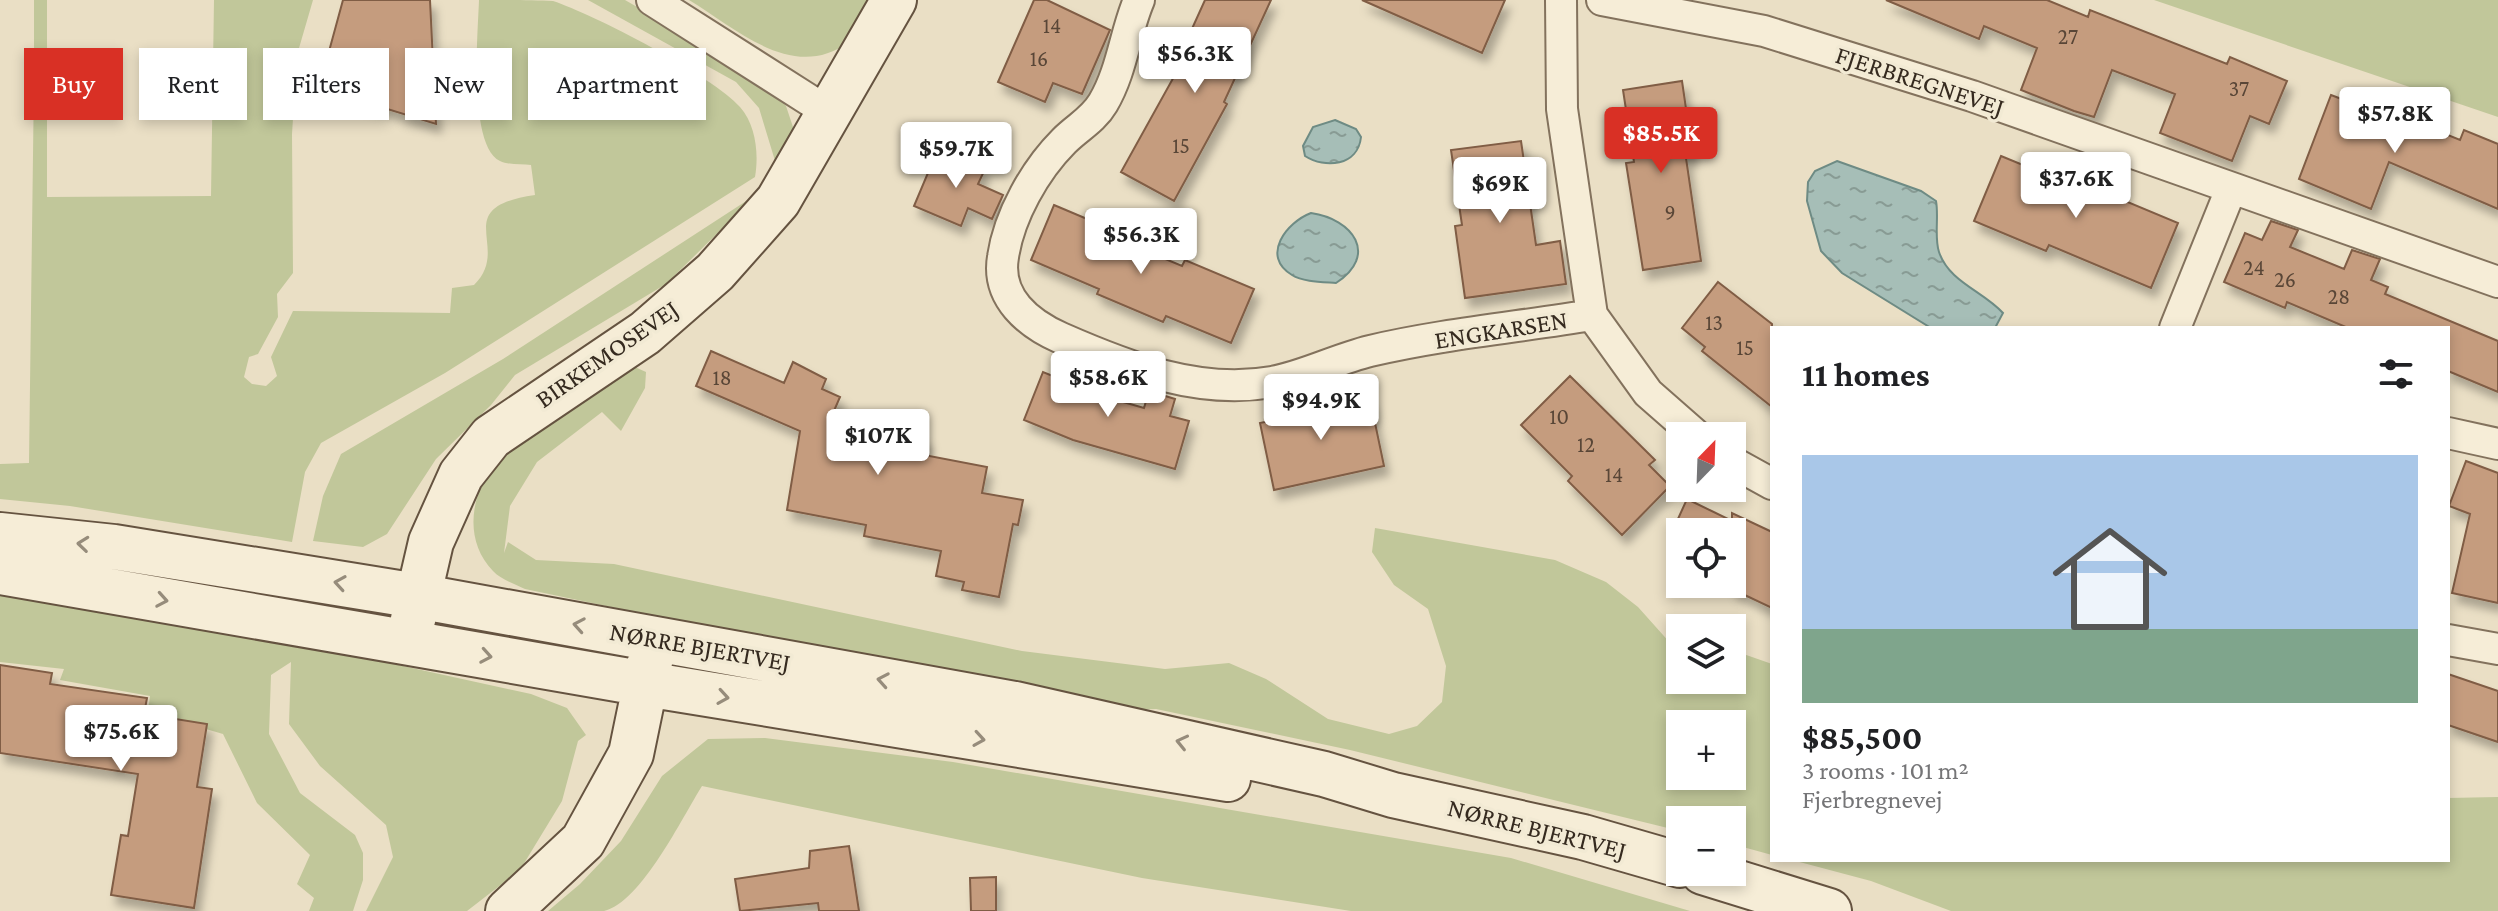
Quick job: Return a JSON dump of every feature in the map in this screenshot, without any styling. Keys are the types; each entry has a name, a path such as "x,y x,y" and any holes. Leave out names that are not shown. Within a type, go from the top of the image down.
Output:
{"main road":[{"name":"BIRKEMOSEVEJ","path":"409,642 431,542 461,475 491,437 645,333 715,272 778,201 894,0"},
{"name":"NØRRE BJERTVEJ","path":"0,535 114,547 417,596 1015,704 1324,774 1393,795 1583,837 1666,861"},
{"name":"NØRRE BJERTVEJ","path":"0,572 646,684 1311,792 1393,795"},
{"path":"508,911 583,841 631,754 655,639"},
{"path":"1746,885 1829,911"}],"street":[{"path":"652,0 828,112"},
{"name":"ENGKARSEN","path":"1139,0 1113,82 1102,105 1083,127 1065,140 1031,185 1009,232 1002,260 1004,282 1017,308 1031,325 1116,362 1166,377 1215,384 1272,382 1371,351 1592,315"},
{"path":"1561,0 1562,109 1592,315 1648,393 1681,422"},
{"name":"FJERBREGNEVEJ","path":"1602,0 1764,31 1972,96 2498,282"},
{"path":"2176,326 2231,189"},
{"path":"2450,433 2498,444"},
{"path":"1746,470 1770,483"},
{"path":"2450,640 2498,649"}],"green space":[{"path":"34,0 47,0 47,48 34,48"},
{"path":"214,0 313,0 299,48 263,48 263,120 293,120 293,273 277,294 278,317 258,354 249,357 244,377 252,384 266,386 277,376 271,357 293,311 450,313 452,288 474,285 484,271 488,257 487,219 494,209 509,201 535,195 531,165 500,161 490,151 483,134 480,120 512,120 512,48 477,48 479,0 553,1 652,48 528,48 528,120 706,120 706,80 740,107 750,122 757,159 755,177 445,373 321,443 305,472 292,542 70,506 0,499 0,464 29,463 33,120 47,120 47,197 211,196 212,120 247,120 247,48 213,48"},
{"path":"588,0 625,0 765,81 786,106 795,133 776,164 759,108 736,82 706,65 706,48 675,48"},
{"path":"689,0 875,0 849,42 828,53 807,57 766,47"},
{"path":"2154,0 2498,0 2498,117"},
{"path":"757,194 666,284 515,375 491,405 436,459 387,534 363,547 313,541 323,496 341,454 503,359"},
{"path":"628,364 646,372 645,388 621,431 602,412 537,462 510,506 504,553 508,542 536,560 614,564 1022,651 1165,669 1229,663 1266,679 1328,719 1389,734 1417,726 1442,702 1446,666 1428,609 1394,585 1372,552 1375,528 1555,560 1606,582 1638,607 1666,638 1666,694 1746,694 1746,655 1770,663 1770,854 1746,848 1746,806 1666,806 1666,828 1350,750 1156,709 1109,711 525,589 493,571 482,557 474,526 474,509 486,477 495,463 521,438"},
{"path":"0,589 198,621 531,694 567,708 586,735 578,741 562,801 520,870 467,911 366,911 393,857 386,825 320,766 289,724 291,662 271,675 269,734 300,793 355,835 363,853 363,880 353,911 309,911 314,898 297,884 310,855 257,803 223,734 148,712 150,696 60,680 64,669 0,662"},
{"path":"765,738 953,762 1511,858 1690,911 1351,911 1142,878 702,786 660,857 618,905 604,911 548,911 580,884 621,841 662,776 708,739"},
{"path":"2498,797 2498,911 1951,911 1871,881 1800,862 2450,862 2450,798"}],"water":[{"path":"1335,120 1356,129 1361,137 1354,154 1331,163 1305,156 1303,146 1313,127"},
{"path":"1837,161 1921,191 1936,201 1939,252 1958,279 2003,313 1996,326 1928,326 1842,273 1821,251 1807,201 1808,182 1815,171"},
{"path":"1311,213 1339,223 1349,230 1355,240 1358,250 1356,261 1336,283 1296,277 1278,259 1280,240 1293,224"}],"building":[{"path":"343,0 430,0 432,48 405,48 405,114 389,110 389,48 330,48"},
{"path":"1034,0 1047,0 1110,30 1082,94 1053,83 1045,102 998,82"},
{"path":"1205,0 1271,0 1224,102 1227,104 1174,201 1121,172 1186,55 1181,53"},
{"path":"1362,0 1505,0 1482,53"},
{"path":"1886,0 2047,0 2088,17 2090,10 2227,64 2230,57 2287,81 2269,124 2250,116 2232,161 2160,133 2175,94 2112,70 2094,117 2074,111 2021,90 2037,48 1984,26 1979,39"},
{"path":"1682,81 1693,157 1686,158 1701,261 1643,270 1626,163 1634,162 1623,90"},
{"path":"2331,95 2365,108 2367,102 2460,140 2464,130 2498,144 2498,209 2389,162 2371,209 2299,179"},
{"path":"1521,141 1536,245 1560,241 1566,284 1465,298 1455,226 1462,225 1451,150"},
{"path":"938,149 985,169 978,184 1003,195 992,219 968,208 961,226 914,206"},
{"path":"2001,156 2030,168 2032,162 2178,223 2151,288 2049,245 2046,251 1974,221"},
{"path":"1054,205 1125,235 1122,241 1182,266 1185,260 1254,289 1231,343 1166,316 1163,322 1097,294 1099,289 1031,260"},
{"path":"2271,221 2298,230 2290,247 2344,269 2352,250 2380,259 2371,280 2388,287 2385,294 2498,341 2498,392 2450,372 2450,326 2343,326 2287,302 2285,308 2224,282 2245,233 2262,240"},
{"path":"1718,282 1772,324 1770,405 1702,351 1705,347 1682,328"},
{"path":"711,351 784,383 793,362 826,379 822,389 840,397 830,420 927,439 924,455 987,467 982,493 1023,500 1018,525 1013,524 999,597 962,590 964,582 936,576 941,551 864,536 866,525 787,510 800,431 696,386"},
{"path":"1067,362 1093,373 1085,391 1144,408 1149,391 1175,399 1170,416 1189,421 1175,469 1073,440 1024,420 1043,372 1060,379"},
{"path":"1570,376 1655,460 1649,465 1666,482 1666,490 1622,535 1568,481 1572,476 1521,425"},
{"path":"1311,396 1313,411 1370,399 1384,466 1274,490 1260,423 1288,417 1285,400"},
{"path":"2466,461 2498,473 2498,603 2452,593 2470,514 2450,506"},
{"path":"1686,502 1693,502 1726,518 1678,518"},
{"path":"1746,520 1770,531 1770,607 1746,596"},
{"path":"0,665 52,673 50,684 147,698 144,714 207,724 197,787 212,789 194,908 111,895 121,835 128,836 138,774 0,753"},
{"path":"2450,675 2498,691 2498,742 2450,726"},
{"path":"849,846 859,911 819,911 818,903 740,911 735,879 809,868 810,851"},
{"path":"996,877 996,911 971,911 970,878"}]}
